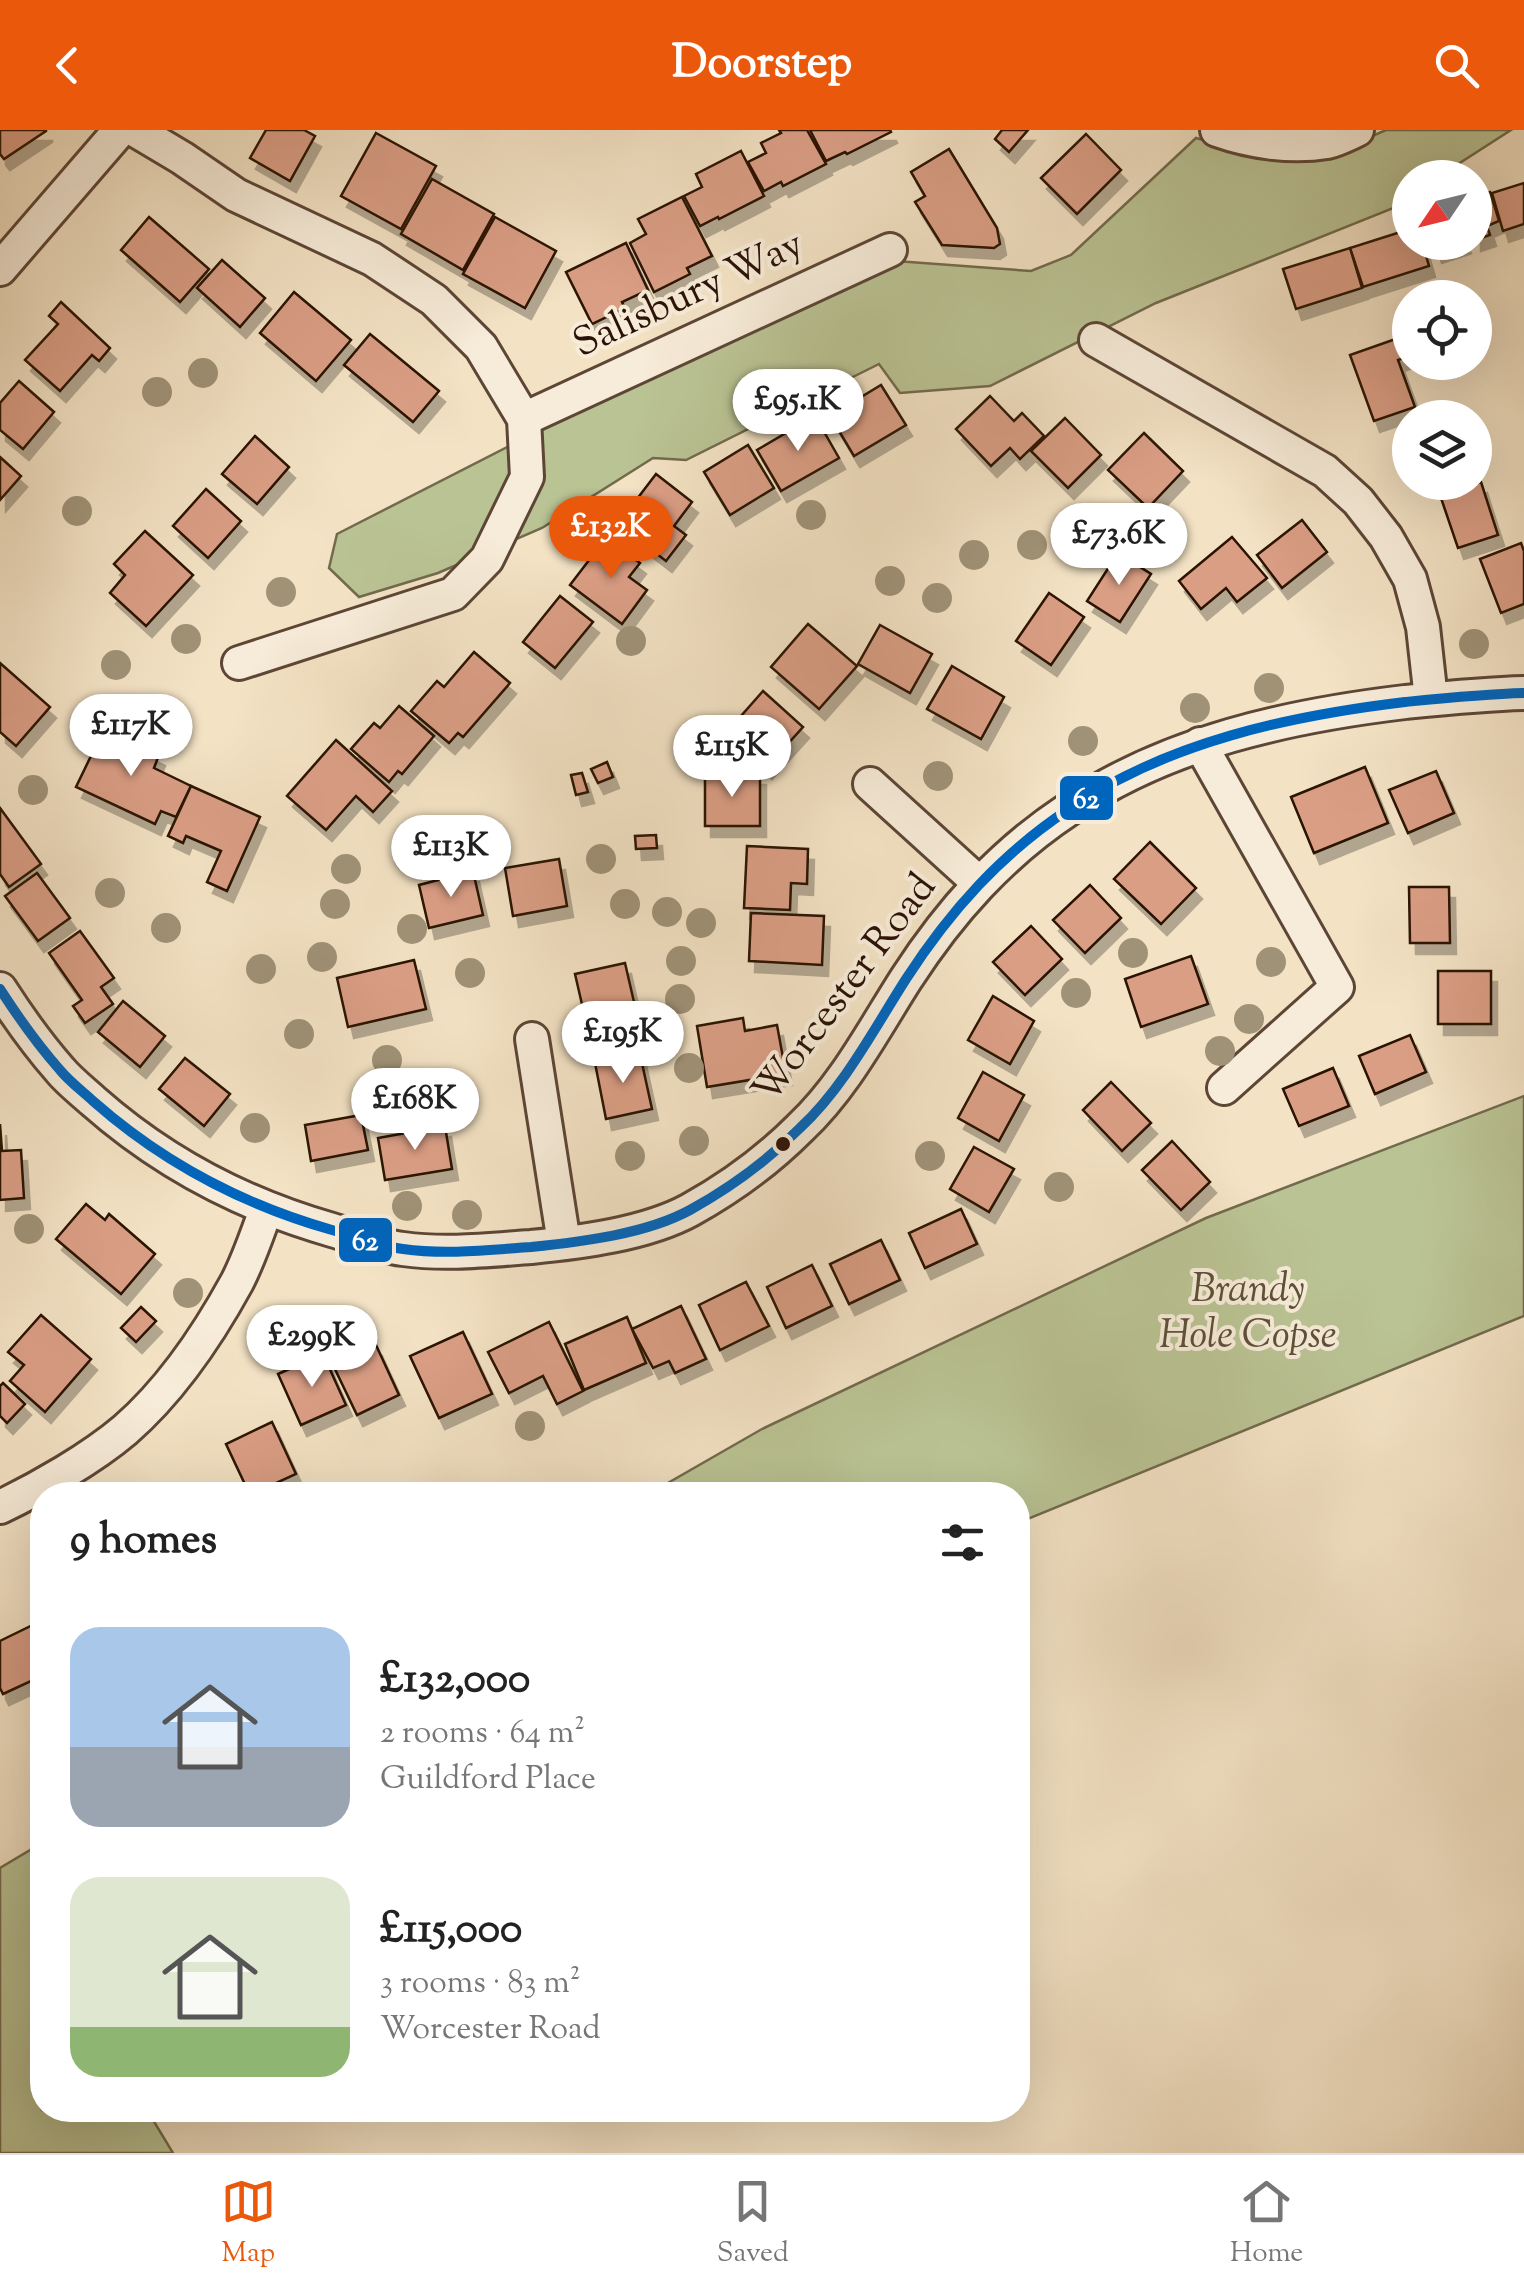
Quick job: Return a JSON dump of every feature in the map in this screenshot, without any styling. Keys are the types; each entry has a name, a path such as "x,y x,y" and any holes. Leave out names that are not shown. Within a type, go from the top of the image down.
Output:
{"street":[{"path":"0,269 120,130"},
{"path":"135,130 236,195 372,259 434,300 481,348 524,419 528,477 487,559 453,594 239,663"},
{"path":"1217,130 1286,144 1330,142 1357,130"},
{"name":"Salisbury Way","path":"524,419 890,250"},
{"path":"1096,340 1324,472 1358,501 1386,537 1410,579 1423,627 1431,699"},
{"name":"Worcester Road","path":"0,989 61,1072 120,1125 191,1172 266,1210 400,1249 459,1253 564,1244 630,1232 687,1212 750,1173 804,1126 846,1074 947,919 979,882 1023,842 1119,777 1200,744 1334,710 1524,694"},
{"path":"1200,744 1337,987 1224,1088"},
{"name":"Worcester Road","path":"870,784 979,882"},
{"path":"532,1039 564,1244"},
{"path":"46,1482 124,1430 162,1392 208,1330 239,1278 266,1210"},
{"path":"0,1507 30,1492"}],"green space":[{"path":"1386,130 1511,130 1464,160 1392,160 1392,209 1156,303 990,386 900,393 879,364 686,460 653,458 542,528 438,573 359,597 329,568 337,534 570,415 896,261 1031,271 1071,255 1196,138 1236,149 1340,150"},
{"name":"Brandy Hole Copse","path":"1524,1096 1524,1316 1030,1518 1030,1482 670,1482 762,1429 1206,1218"},
{"path":"30,1850 30,2122 154,2122 173,2153 0,2153 0,1868"}],"building":[{"path":"0,130 46,131 4,159 0,154"},
{"path":"266,130 304,130 315,136 290,181 250,158"},
{"path":"779,130 807,130 826,164 783,186 781,182 764,191 748,162 766,153 761,143 781,133"},
{"path":"810,130 890,130 891,132 826,161"},
{"path":"1002,130 1028,130 1009,152 995,139"},
{"path":"376,133 436,166 401,229 341,196"},
{"path":"1086,134 1121,170 1077,214 1041,178"},
{"path":"949,149 997,228 1000,244 994,248 942,245 915,202 925,196 911,172"},
{"path":"741,151 764,196 700,226 684,196 702,187 696,174"},
{"path":"432,179 494,214 463,270 401,234"},
{"path":"1524,183 1524,224 1503,231 1492,193"},
{"path":"682,197 712,256 687,268 690,274 654,292 630,243 646,234 638,219"},
{"path":"1492,198 1499,221 1492,224"},
{"path":"149,217 209,269 180,302 121,250"},
{"path":"495,217 556,251 525,308 463,274"},
{"path":"1392,235 1392,260 1427,260 1429,266 1363,287 1350,248"},
{"path":"626,243 648,290 622,302 625,308 592,324 566,272"},
{"path":"1350,248 1362,288 1296,309 1283,269"},
{"path":"222,260 265,298 240,327 197,288"},
{"path":"294,292 351,340 316,381 260,333"},
{"path":"61,302 110,348 99,361 92,355 60,391 25,360 58,324 49,316"},
{"path":"370,334 439,391 413,422 344,365"},
{"path":"1392,340 1392,380 1405,380 1412,400 1392,400 1392,415 1374,421 1350,355"},
{"path":"19,381 54,412 23,449 0,430 0,403"},
{"path":"881,385 906,425 854,456 830,416"},
{"path":"990,396 1014,421 1022,413 1044,436 1020,459 1010,448 991,466 956,429"},
{"path":"815,416 839,458 781,491 757,450"},
{"path":"1065,418 1101,455 1068,488 1031,451"},
{"path":"1144,433 1183,471 1148,508 1108,470"},
{"path":"255,436 289,467 257,504 222,474"},
{"path":"748,445 774,488 730,515 704,472"},
{"path":"0,457 21,476 0,500"},
{"path":"656,474 692,502 674,526 686,535 666,561 618,524"},
{"path":"206,489 241,521 208,558 173,526"},
{"path":"1442,500 1487,500 1498,535 1458,548"},
{"path":"1302,520 1327,552 1282,588 1257,555"},
{"path":"145,531 193,575 146,626 110,593 125,575 114,564"},
{"path":"1232,537 1267,578 1237,602 1226,588 1201,609 1179,581"},
{"path":"606,538 640,563 629,577 647,590 622,624 570,585"},
{"path":"1521,543 1524,604 1501,613 1480,559"},
{"path":"1118,553 1151,574 1120,622 1087,601"},
{"path":"1049,593 1084,617 1051,665 1016,641"},
{"path":"560,596 593,622 555,668 523,642"},
{"path":"808,624 857,666 819,709 771,667"},
{"path":"880,625 932,654 910,693 858,664"},
{"path":"474,652 510,683 463,737 458,733 449,743 411,711 437,681 444,687"},
{"path":"0,663 50,707 16,746 0,732"},
{"path":"952,666 1004,697 981,739 927,709"},
{"path":"763,691 803,727 766,768 727,732"},
{"path":"399,706 434,736 402,774 398,771 389,782 351,749 374,723 380,728"},
{"path":"104,729 159,755 154,768 191,786 176,817 161,811 155,824 76,787"},
{"path":"336,740 392,791 373,812 356,796 326,830 287,796"},
{"path":"607,762 613,777 598,783 591,769"},
{"path":"1365,767 1388,823 1314,853 1291,797"},
{"path":"1436,771 1454,813 1408,833 1389,790"},
{"path":"582,773 588,792 576,795 571,775"},
{"path":"705,774 760,774 760,826 705,826"},
{"path":"191,786 260,817 227,891 207,882 221,851 186,836 183,843 168,836"},
{"path":"0,808 41,864 9,887 0,874"},
{"path":"656,835 657,848 636,849 635,836"},
{"path":"1150,842 1196,888 1161,924 1114,879"},
{"path":"747,846 808,849 807,884 791,883 790,910 744,908"},
{"path":"559,859 567,906 513,916 505,868"},
{"path":"473,871 483,915 429,928 419,885"},
{"path":"37,873 70,918 38,941 5,896"},
{"path":"1090,885 1121,918 1085,953 1053,920"},
{"path":"1409,887 1449,887 1450,943 1410,943"},
{"path":"751,913 824,916 822,965 749,961"},
{"path":"1031,926 1062,959 1025,995 993,962"},
{"path":"80,931 114,978 101,987 113,1004 85,1023 73,1006 82,1000 49,953"},
{"path":"1191,956 1208,1004 1141,1027 1125,979"},
{"path":"414,960 426,1009 348,1027 337,978"},
{"path":"625,963 637,1015 587,1026 575,974"},
{"path":"1438,971 1491,971 1491,1024 1438,1024"},
{"path":"993,996 1034,1021 1010,1064 968,1040"},
{"path":"123,1001 165,1036 140,1067 98,1032"},
{"path":"743,1018 745,1031 777,1025 786,1074 707,1087 697,1026"},
{"path":"1410,1035 1426,1072 1375,1094 1359,1056"},
{"path":"640,1054 652,1109 606,1119 595,1063"},
{"path":"185,1058 230,1094 204,1126 159,1089"},
{"path":"1333,1068 1349,1106 1299,1126 1283,1089"},
{"path":"983,1072 1024,1095 999,1141 958,1118"},
{"path":"1111,1082 1151,1123 1122,1151 1083,1110"},
{"path":"361,1115 368,1150 311,1161 305,1125"},
{"path":"0,1124 2,1151 21,1150 24,1198 0,1200"},
{"path":"445,1126 452,1169 385,1180 378,1138"},
{"path":"1172,1141 1210,1182 1181,1210 1142,1170"},
{"path":"974,1147 1014,1169 989,1212 950,1189"},
{"path":"86,1204 105,1220 109,1214 155,1254 121,1294 56,1239"},
{"path":"961,1209 977,1244 925,1268 909,1233"},
{"path":"881,1240 900,1280 849,1304 830,1264"},
{"path":"812,1265 832,1306 786,1328 767,1287"},
{"path":"746,1282 769,1326 720,1350 699,1305"},
{"path":"681,1306 706,1359 675,1373 669,1361 653,1368 632,1329"},
{"path":"141,1307 156,1321 136,1342 121,1328"},
{"path":"41,1315 91,1359 45,1412 10,1381 24,1365 8,1352"},
{"path":"627,1317 646,1363 584,1390 565,1344"},
{"path":"549,1322 583,1391 557,1404 543,1376 509,1393 488,1352"},
{"path":"463,1332 492,1394 439,1418 410,1356"},
{"path":"376,1345 399,1395 357,1415 333,1365"},
{"path":"323,1354 346,1405 301,1425 278,1374"},
{"path":"3,1383 25,1404 7,1423 0,1416"},
{"path":"272,1422 296,1474 278,1482 244,1482 226,1444"},
{"path":"30,1626 30,1682 3,1694 0,1688 0,1641"}],"transit line":[{"name":"62","path":"0,989 64,1074 119,1123 205,1179 267,1208 367,1241 419,1251 531,1247 613,1236 690,1210 748,1173 788,1140 831,1094 923,954 978,885 1044,826 1107,786 1188,749 1273,724 1405,702 1524,693"}]}
